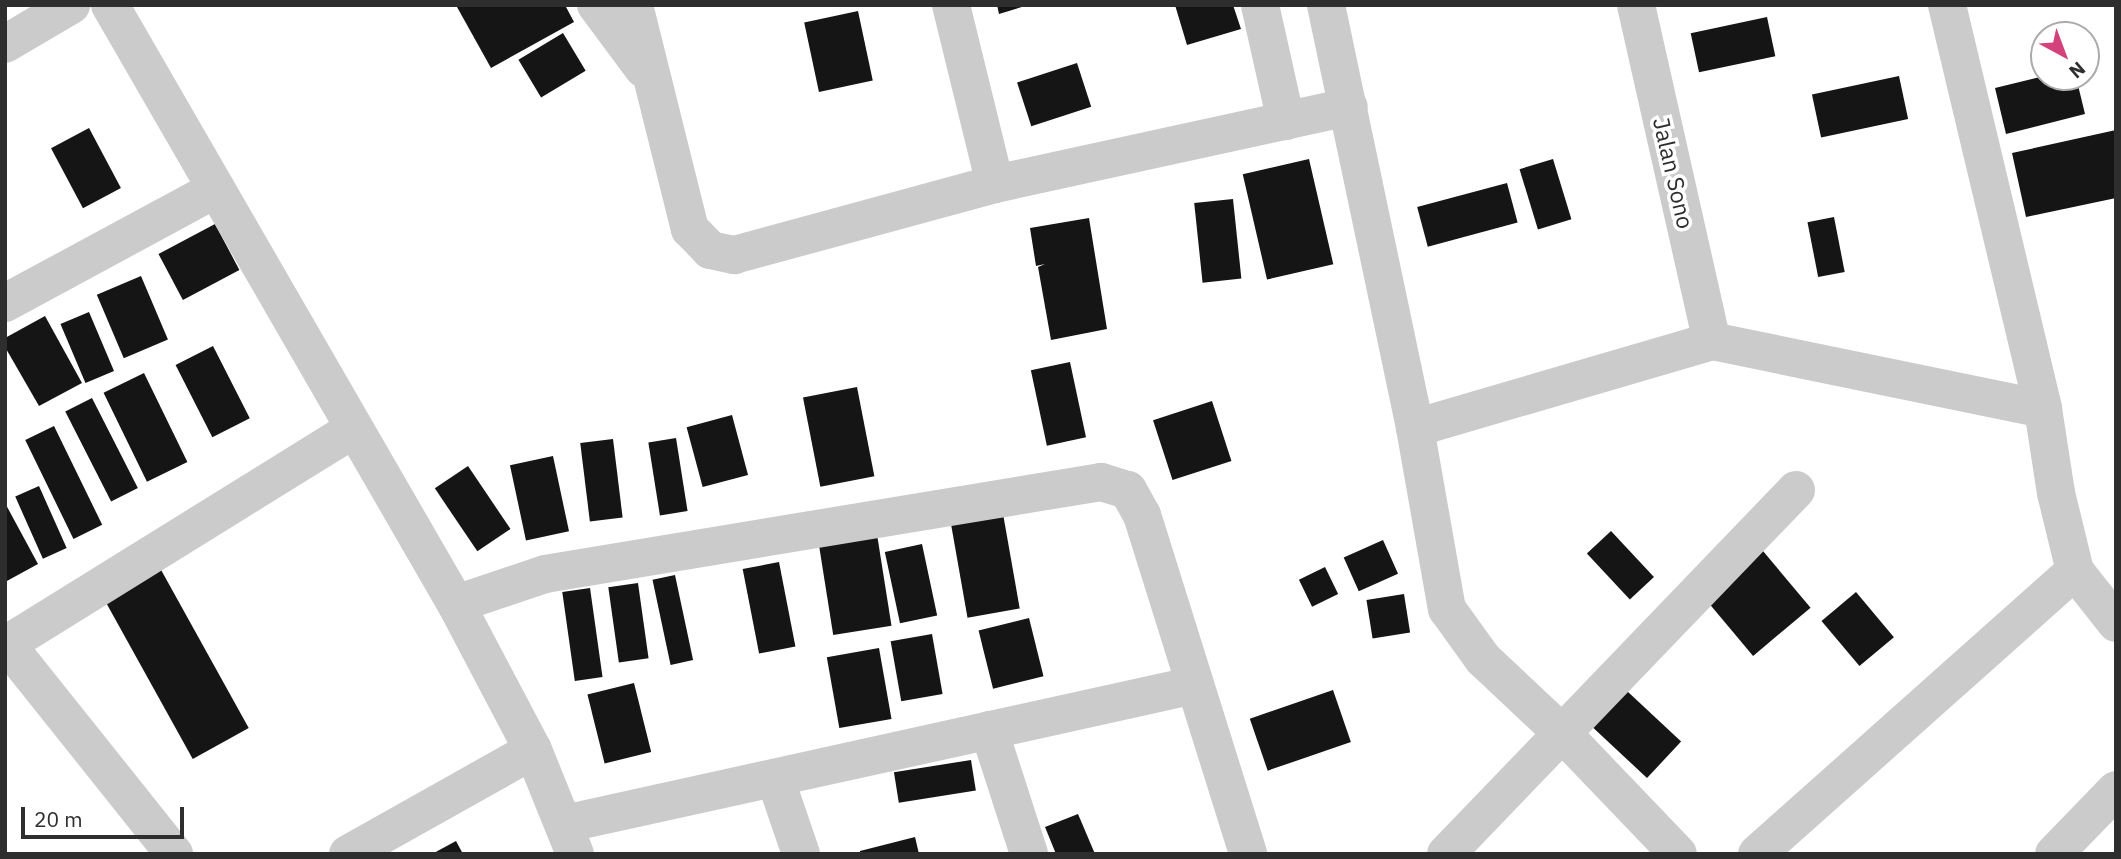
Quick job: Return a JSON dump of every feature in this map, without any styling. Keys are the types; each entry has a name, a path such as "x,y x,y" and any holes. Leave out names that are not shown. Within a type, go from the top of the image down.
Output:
{"street":[{"path":"5,44 71,5"},
{"path":"110,5 456,604 533,750 570,839 775,778 1195,685"},
{"path":"596,5 653,82"},
{"path":"634,5 690,229 710,250 734,255 995,184 1349,107"},
{"path":"951,5 995,184"},
{"path":"1260,5 1286,121"},
{"path":"1326,5 1415,428 1447,609 1483,659 1563,734 1678,854"},
{"name":"Jalan Sono","path":"1636,5 1712,341"},
{"path":"1947,5 2044,416 2056,493 2075,571 2116,623"},
{"path":"5,303 216,189"},
{"path":"1415,428 1712,341 2044,416"},
{"path":"174,854 6,643 354,429"},
{"path":"456,604 545,575 1101,482 1128,491 1142,515 1248,854"},
{"path":"1446,854 1796,490"},
{"path":"1757,854 2075,571"},
{"path":"989,730 1029,854"},
{"path":"348,854 533,750"},
{"path":"775,778 801,854"},
{"path":"2054,854 2116,790"}],"building":[{"path":"565,5 574,22 491,68 457,7"},
{"path":"997,5 1025,5 1025,6 999,14"},
{"path":"1175,5 1233,5 1241,29 1187,45"},
{"path":"858,11 873,80 819,92 804,22"},
{"path":"1767,17 1775,56 1699,72 1691,33"},
{"path":"563,33 586,71 541,97 518,60"},
{"path":"1077,63 1091,107 1031,126 1017,82"},
{"path":"1899,76 1908,119 1821,138 1812,95"},
{"path":"2030,79 2030,91 2079,91 2085,114 2006,134 1995,88"},
{"path":"89,128 121,188 83,208 51,148"},
{"path":"2116,130 2116,198 2026,217 2012,153"},
{"path":"1309,159 1333,264 1267,280 1243,174"},
{"path":"1553,159 1571,219 1538,229 1520,169"},
{"path":"1507,183 1518,223 1428,247 1417,207"},
{"path":"1233,199 1241,279 1203,283 1194,203"},
{"path":"1834,217 1845,272 1818,277 1807,222"},
{"path":"1089,218 1107,329 1051,340 1038,267 1045,264 1036,266 1030,228"},
{"path":"215,224 239,270 183,300 158,254"},
{"path":"141,276 168,340 124,358 97,295"},
{"path":"89,312 114,371 85,383 60,324"},
{"path":"45,316 82,383 39,406 5,347 5,338"},
{"path":"213,346 250,418 212,437 176,365"},
{"path":"1070,362 1086,437 1047,446 1031,370"},
{"path":"144,373 187,462 147,482 104,393"},
{"path":"857,387 874,476 820,487 803,397"},
{"path":"92,398 138,488 111,502 65,412"},
{"path":"1212,401 1231,461 1173,480 1153,420"},
{"path":"732,415 748,475 703,487 687,427"},
{"path":"54,426 102,525 73,539 25,440"},
{"path":"676,438 688,511 660,515 648,442"},
{"path":"613,439 623,517 590,521 580,443"},
{"path":"553,456 569,531 526,540 510,465"},
{"path":"468,466 510,529 477,551 435,488"},
{"path":"39,486 67,548 43,559 15,497"},
{"path":"5,503 38,564 5,582"},
{"path":"1002,508 1020,608 968,618 950,517"},
{"path":"876,528 891,626 833,635 818,537"},
{"path":"1611,531 1654,577 1630,600 1587,554"},
{"path":"1383,540 1398,574 1359,591 1344,557"},
{"path":"922,544 937,615 900,623 885,552"},
{"path":"1763,551 1811,608 1753,656 1706,599"},
{"path":"779,562 795,646 759,653 743,569"},
{"path":"1325,567 1338,594 1312,607 1299,580"},
{"path":"160,568 249,728 193,759 104,599"},
{"path":"675,575 693,660 671,665 653,580"},
{"path":"638,583 649,658 619,662 608,587"},
{"path":"590,588 603,677 575,681 562,592"},
{"path":"1856,592 1894,637 1859,666 1822,621"},
{"path":"1404,594 1410,633 1373,638 1366,600"},
{"path":"1029,618 1044,676 993,689 979,631"},
{"path":"932,634 943,694 901,701 891,641"},
{"path":"879,648 892,719 839,728 827,657"},
{"path":"634,683 651,752 605,764 587,695"},
{"path":"1333,690 1351,742 1268,771 1250,719"},
{"path":"1627,691 1681,741 1647,778 1593,728"},
{"path":"971,760 976,791 899,803 894,772"},
{"path":"1078,814 1095,854 1056,854 1045,827"},
{"path":"915,837 919,854 860,854 860,851"},
{"path":"456,841 463,854 432,854"}]}
